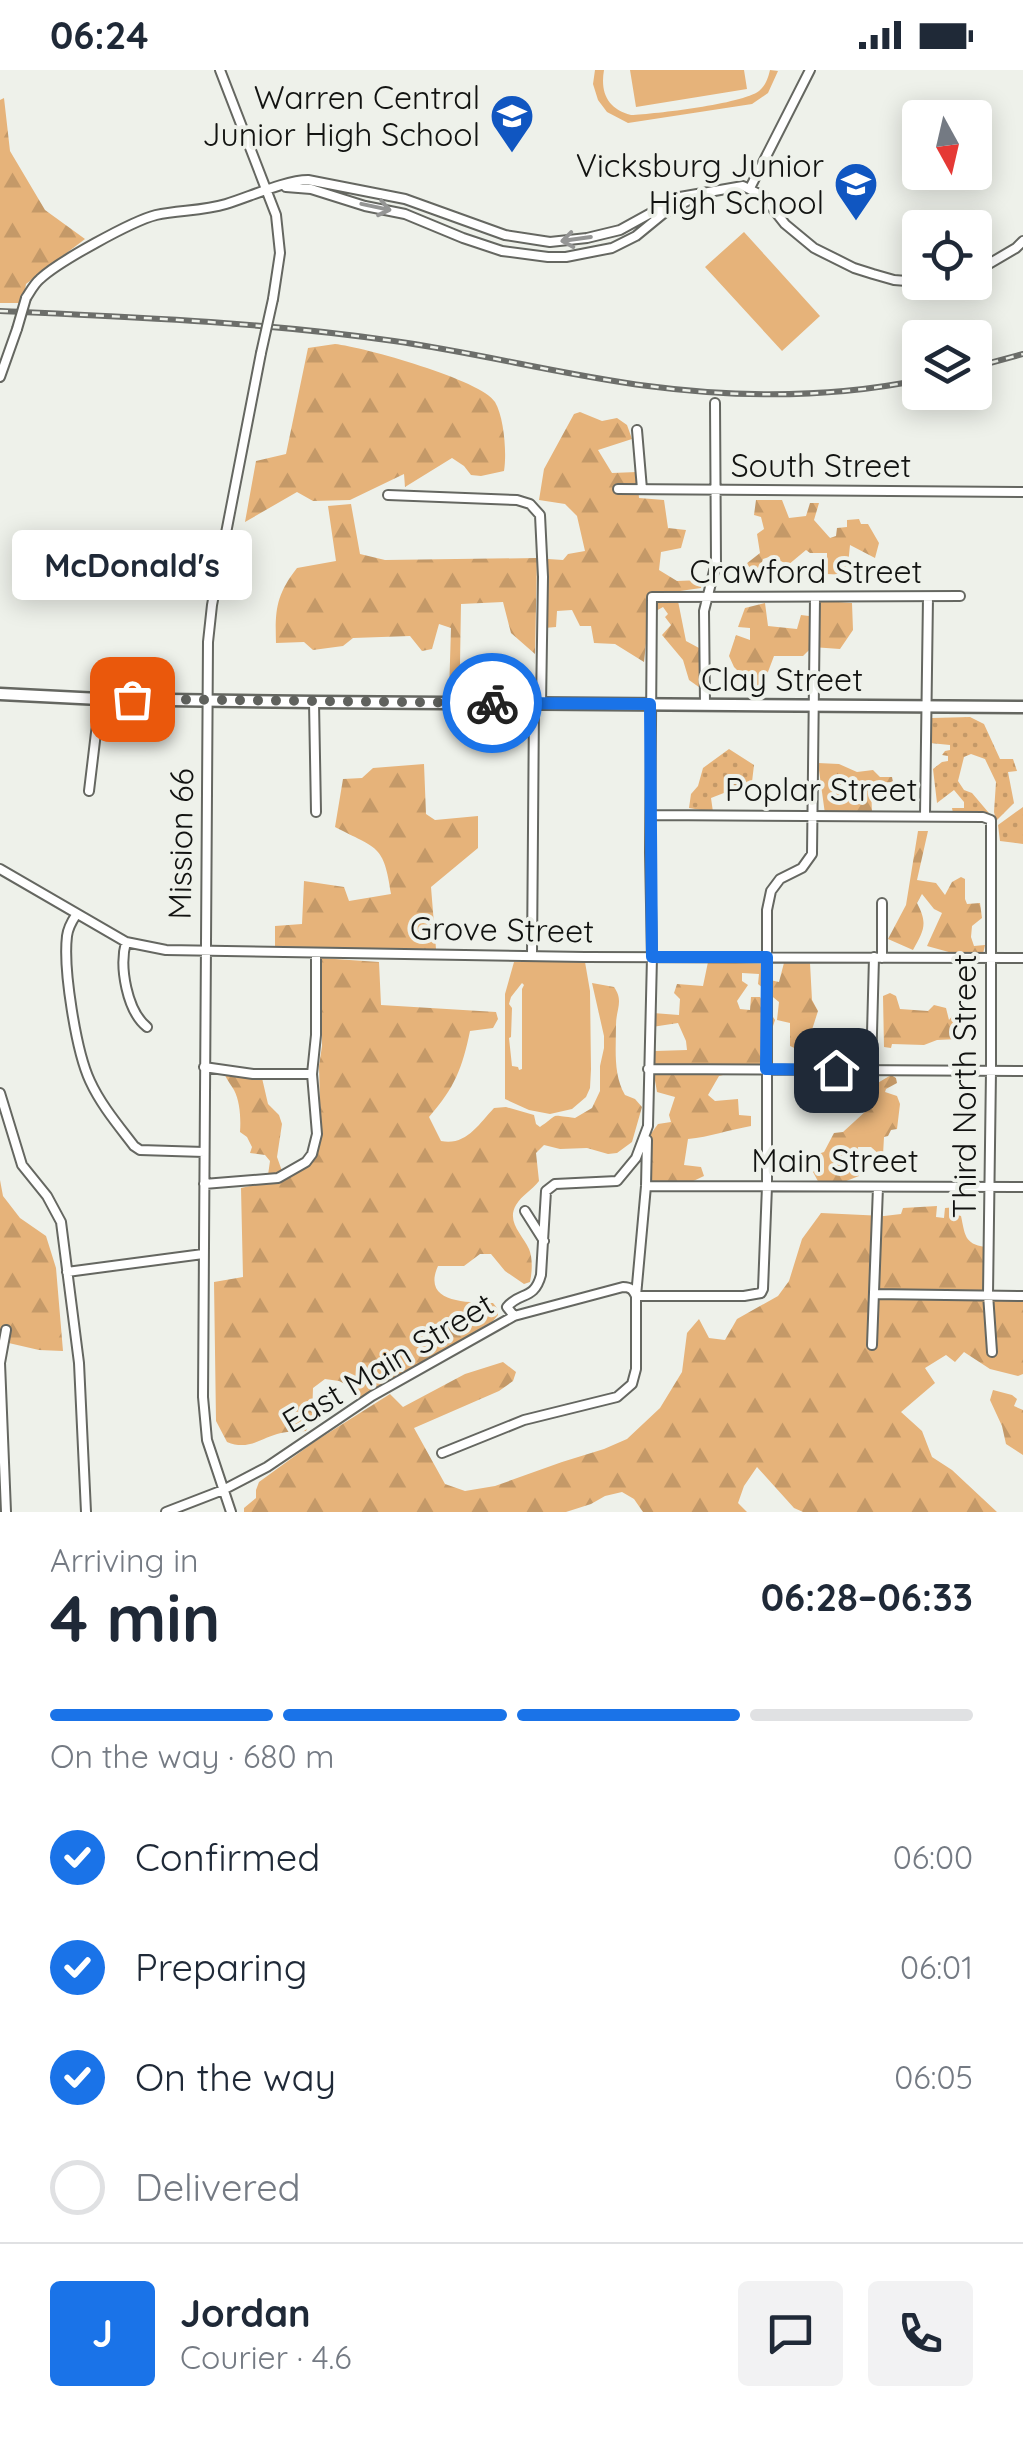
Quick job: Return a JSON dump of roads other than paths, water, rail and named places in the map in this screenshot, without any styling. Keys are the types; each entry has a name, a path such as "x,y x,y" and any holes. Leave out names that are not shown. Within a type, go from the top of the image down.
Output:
{"main road":[{"name":"Clay Street","path":"0,694 314,702 1023,707"}],"street":[{"name":"Mission 66","path":"220,70 268,191 280,240 273,299 208,642 204,1410 207,1440 231,1512"},
{"path":"750,188 810,70"},
{"path":"0,377 26,298 39,280 58,266 156,215 211,208 296,180 386,195 505,236 550,242 620,230 680,197 738,186 763,196 786,224 814,248 863,271 902,281"},
{"path":"281,187 312,189 405,214 502,251 548,257 612,248 699,195"},
{"path":"992,262 1023,241"},
{"path":"705,704 704,611 716,563 714,403"},
{"path":"636,430 642,489"},
{"name":"South Street","path":"618,489 1023,492"},
{"path":"388,494 517,500 530,504 540,515 543,577 532,956"},
{"name":"Crawford Street","path":"650,704 652,597 960,596"},
{"path":"925,815 928,597"},
{"path":"767,1186 767,910 770,891 780,879 802,868 812,854 815,598"},
{"path":"90,792 100,699"},
{"path":"314,702 316,812"},
{"path":"442,1453 524,1420 611,1399 632,1384 636,1369 636,1296 648,1126 652,957 650,704"},
{"name":"Poplar Street","path":"650,815 925,815 990,820"},
{"name":"Third North Street","path":"990,820 988,1294 992,1352"},
{"name":"Grove Street","path":"0,869 126,942 150,948 532,956 1023,958"},
{"path":"871,1071 878,958 884,932 882,903"},
{"path":"76,914 67,934 67,958 78,1042 89,1079 102,1103 140,1150 204,1152"},
{"path":"126,942 122,956 132,1008 147,1028"},
{"path":"204,1184 278,1178 306,1162 312,1154 317,1134 312,1074 316,953"},
{"path":"204,1067 253,1074 312,1074"},
{"path":"648,1069 1023,1072"},
{"path":"0,1093 22,1164 61,1222 76,1337 86,1512"},
{"path":"514,1316 508,1311 510,1302 526,1297 538,1286 546,1190 555,1184 617,1181 636,1158 648,1126"},
{"name":"Main Street","path":"646,1186 1023,1187"},
{"name":"East Main Street","path":"166,1512 223,1490 267,1467 372,1396 514,1316 623,1287 636,1296 761,1293 767,1186"},
{"path":"872,1344 878,1187"},
{"path":"525,1211 544,1241"},
{"path":"68,1272 204,1254"},
{"path":"874,1294 1023,1296"},
{"path":"6,1330 0,1363 6,1512"}],"railway":[{"path":"0,311 296,329 426,346 616,381 716,393 818,393 902,383"},
{"path":"992,362 1023,354"}],"place":[{"name":"Warren Central Junior High School","path":"512,154"},
{"name":"Vicksburg Junior High School","path":"856,222"},
{"name":"McDonald's","path":"132,699"}]}
